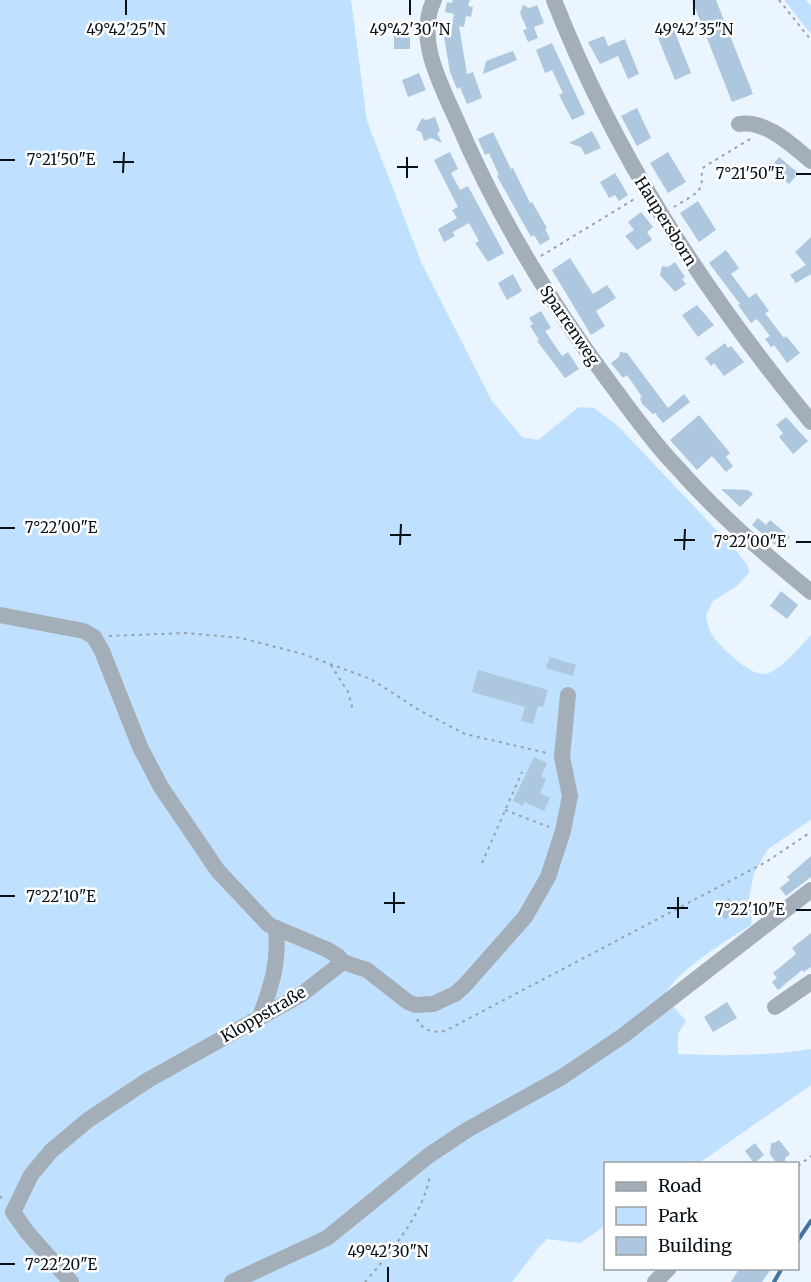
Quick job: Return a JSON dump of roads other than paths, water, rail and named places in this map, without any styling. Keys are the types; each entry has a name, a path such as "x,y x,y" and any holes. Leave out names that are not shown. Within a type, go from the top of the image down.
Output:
{"street":[{"name":"Sparrenweg","path":"434,0 428,23 432,61 470,153 503,219 553,303 586,351 673,464 730,523 811,592"},
{"name":"Haupersborn","path":"554,0 570,42 592,88 646,192 720,305 772,375 811,422"},
{"path":"739,124 754,124 767,129 811,161"},
{"path":"0,615 84,631 94,637 102,651 140,747 161,787 218,871 251,908 276,928 326,949 343,962 367,969 401,998 416,1005 434,1004 455,994 525,916 548,877 563,831 570,796 562,757 568,695"},
{"path":"232,1282 327,1238 428,1156 467,1130 562,1077 615,1041 811,890"},
{"path":"260,1017 276,966 278,952 276,928"},
{"name":"Kloppstraße","path":"70,1282 13,1212 31,1175 51,1151 88,1120 148,1080 302,994 343,962"},
{"path":"775,1007 811,982"},
{"path":"655,1282 668,1270"}],"waterway":[{"path":"799,1239 811,1221"},
{"path":"774,1282 781,1270"}]}
